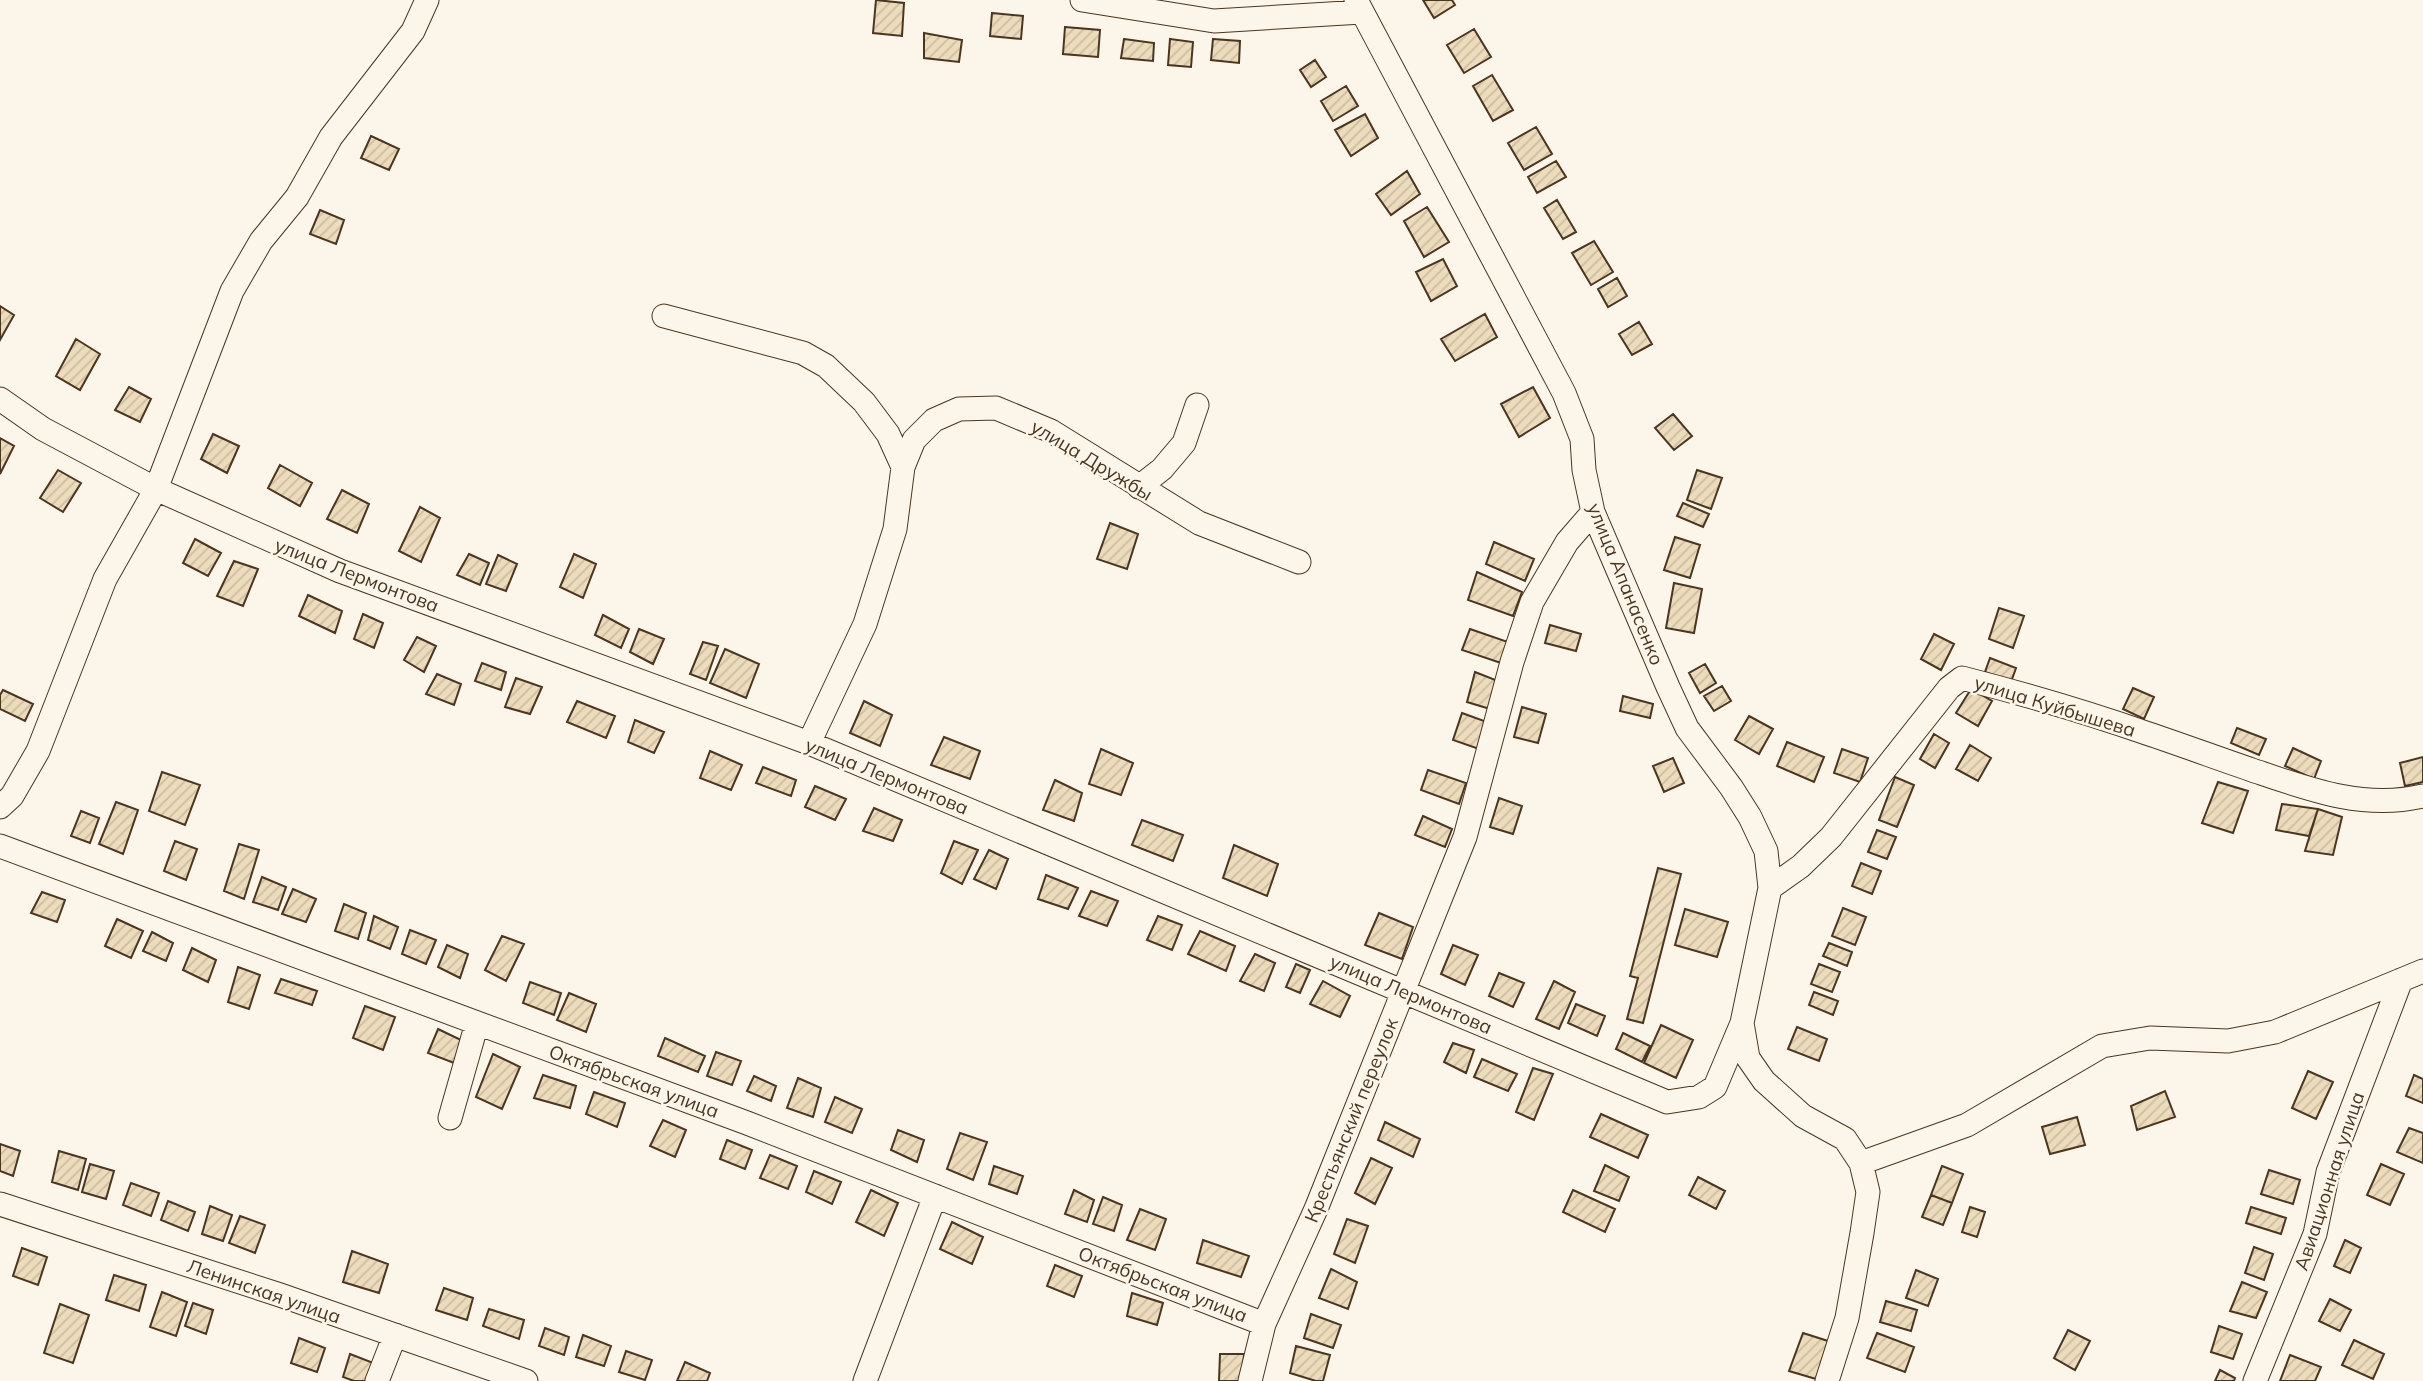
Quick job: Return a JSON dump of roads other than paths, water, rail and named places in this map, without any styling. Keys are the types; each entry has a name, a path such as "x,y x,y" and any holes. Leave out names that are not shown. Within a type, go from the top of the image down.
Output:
{"street":[{"path":"0,807 12,796 38,751 105,579 156,489 232,291 261,241 297,197 331,137 413,32 427,0"},
{"path":"1082,0 1214,21 1359,6"},
{"name":"улица Апанасенко","path":"1359,6 1564,393 1582,439 1584,470 1593,512 1687,728 1731,787 1750,817 1766,851 1770,888 1742,1023"},
{"path":"664,316 803,354 826,366 864,402 888,434 903,467"},
{"name":"улица Лермонтова","path":"0,400 43,429 156,489 340,571 809,743 1667,1102 1699,1097 1715,1087 1742,1023"},
{"path":"1139,486 1162,469 1184,443 1197,405"},
{"name":"улица Дружбы","path":"809,743 865,624 895,529 903,467 914,440 934,420 958,409 996,408 1051,431 1199,523 1299,562"},
{"name":"Крестьянский переулок","path":"1251,1381 1264,1324 1317,1209 1465,837 1512,662 1532,603 1567,542 1593,512"},
{"name":"улица Куйбышева","path":"1770,888 1801,866 1831,837 1949,688 1962,678 2010,690 2143,732 2314,792 2365,802 2399,802 2423,796"},
{"name":"Октябрьская улица","path":"0,846 935,1196 1264,1324"},
{"path":"1861,1163 1967,1125 2102,1046 2150,1038 2228,1041 2275,1032 2423,971"},
{"name":"Авиационная улица","path":"2255,1381 2315,1234 2328,1172 2401,980"},
{"path":"450,1118 477,1023"},
{"path":"1742,1023 1748,1058 1764,1081 1803,1116 1845,1139 1861,1163 1868,1192 1847,1318 1827,1381"},
{"path":"865,1381 935,1196"},
{"name":"Ленинская улица","path":"0,1204 280,1295 526,1381"},
{"path":"377,1381 395,1335"}]}
